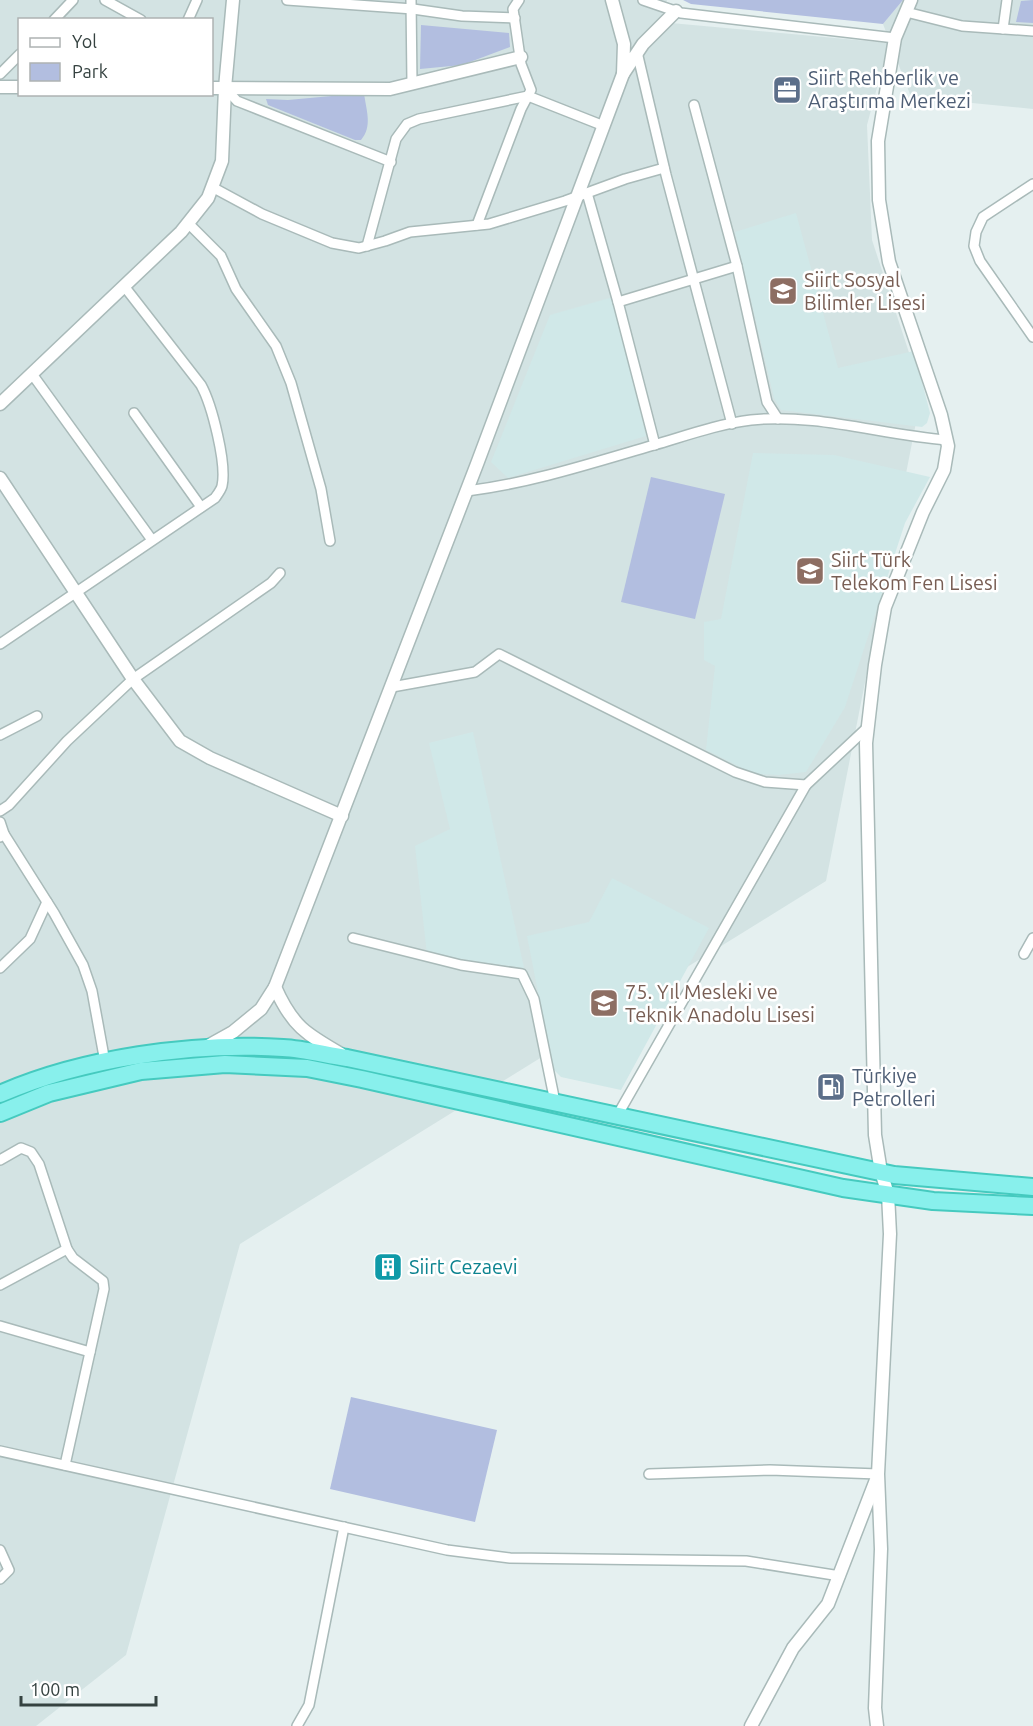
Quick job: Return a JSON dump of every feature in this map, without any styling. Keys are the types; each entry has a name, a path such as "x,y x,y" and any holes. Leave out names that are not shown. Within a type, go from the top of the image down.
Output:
{"highway":[{"path":"0,1094 57,1072 136,1055 202,1049 284,1048 347,1058 881,1172 1033,1187"},
{"path":"0,1113 49,1093 141,1071 225,1064 307,1068 362,1078 843,1188 933,1201 1033,1206"}],"street":[{"path":"56,18 73,0"},
{"path":"105,0 137,18"},
{"path":"189,18 197,0"},
{"path":"0,404 181,232 208,198 222,161 225,88 233,0"},
{"path":"287,0 412,4 462,16 515,18"},
{"path":"477,225 531,90 521,64 513,9 519,0"},
{"path":"612,0 624,44 623,74"},
{"path":"643,0 659,3 676,11 895,38"},
{"path":"877,1726 875,1708 881,1549 878,1474 890,1234 888,1194 881,1172 875,1136 866,742 875,665 885,607 923,512 944,470 948,446 941,415 889,262 879,200 878,141 895,38 911,0"},
{"path":"1003,29 1007,0"},
{"path":"412,4 412,83"},
{"path":"202,1049 233,1032 261,1009 275,987 582,195 623,74 642,44 676,11"},
{"path":"906,12 962,26 1033,31"},
{"path":"637,52 664,168 732,424"},
{"path":"0,74 18,56"},
{"path":"213,88 390,89 521,57"},
{"path":"0,87 18,87"},
{"path":"225,88 237,101 391,162"},
{"path":"368,246 396,139 407,124 471,106 528,96 604,126"},
{"path":"694,105 737,266 767,402 778,419"},
{"path":"212,187 262,214 332,243 359,248 410,232 489,224 664,168"},
{"path":"1033,184 983,217 976,232 974,246 980,261 1033,337"},
{"path":"582,195 618,302 655,445"},
{"path":"188,223 221,256 236,289 276,346 291,383 321,489 330,542"},
{"path":"618,302 737,266"},
{"path":"0,644 214,498 222,488 223,471 209,400 201,385 124,286"},
{"path":"32,374 152,540"},
{"path":"134,413 201,507"},
{"path":"467,491 510,485 750,420 778,419 835,424 946,440"},
{"path":"0,478 133,679 180,741 210,758 342,816"},
{"path":"0,811 9,805 67,741 133,679 271,583 280,573"},
{"path":"392,687 475,672 499,654 735,772 765,782 806,785"},
{"path":"0,735 36,716"},
{"path":"617,1116 806,785 868,727"},
{"path":"0,822 2,836 46,902 83,965 92,991 105,1062"},
{"path":"0,968 30,939 46,902"},
{"path":"353,938 460,965 522,974 534,999 555,1102"},
{"path":"1024,954 1033,938"},
{"path":"275,987 284,1008 305,1033 347,1058"},
{"path":"0,1160 21,1148 31,1152 39,1164 67,1249 73,1258 103,1281 104,1289 65,1466"},
{"path":"0,1285 67,1249"},
{"path":"0,1326 90,1352"},
{"path":"0,1451 447,1550 510,1558 746,1562 840,1576"},
{"path":"649,1474 770,1470 878,1474"},
{"path":"751,1726 794,1648 828,1604 878,1474"},
{"path":"297,1726 309,1705 344,1527"},
{"path":"0,1550 9,1570 0,1579"}],"shaded area":[{"path":"0,0 667,0 660,22 889,43 867,125 872,240 922,392 826,881 240,1244 126,1655 36,1726 0,1726"},
{"path":"903,0 1033,0 1033,109 911,97 883,24"},
{"name":"Siirt Sosyal Bilimler Lisesi","path":"796,213 838,368 914,351 930,413 927,423 922,427 781,410 774,398 735,232"},
{"path":"613,297 646,436 508,478 491,462 550,315"},
{"name":"Siirt Türk Telekom Fen Lisesi","path":"753,453 834,455 930,477 905,523 845,707 806,772 779,775 754,774 706,750 715,666 704,660 704,622 721,619"},
{"path":"473,732 524,968 427,955 415,846 450,829 429,743"},
{"name":"75. Yıl Mesleki ve Teknik Anadolu Lisesi","path":"612,878 709,928 621,1090 561,1077 553,1069 527,936 589,922"}],"green space":[{"path":"683,0 903,0 883,24 691,4"},
{"path":"1033,0 1033,23 1016,22 1021,1"},
{"path":"421,25 509,33 510,47 462,65 420,69"},
{"path":"364,93 368,123 361,140 355,140 268,105 266,99 288,100"},
{"path":"651,477 725,494 695,619 621,602"},
{"path":"351,1397 497,1430 475,1522 330,1489"}],"place":[{"name":"Siirt Rehberlik ve Araştırma Merkezi","path":"787,90"},
{"name":"Siirt Sosyal Bilimler Lisesi","path":"783,291"},
{"name":"Siirt Türk Telekom Fen Lisesi","path":"810,571"},
{"name":"75. Yıl Mesleki ve Teknik Anadolu Lisesi","path":"604,1003"},
{"name":"Türkiye Petrolleri","path":"831,1087"},
{"name":"Siirt Cezaevi","path":"388,1267"}]}
